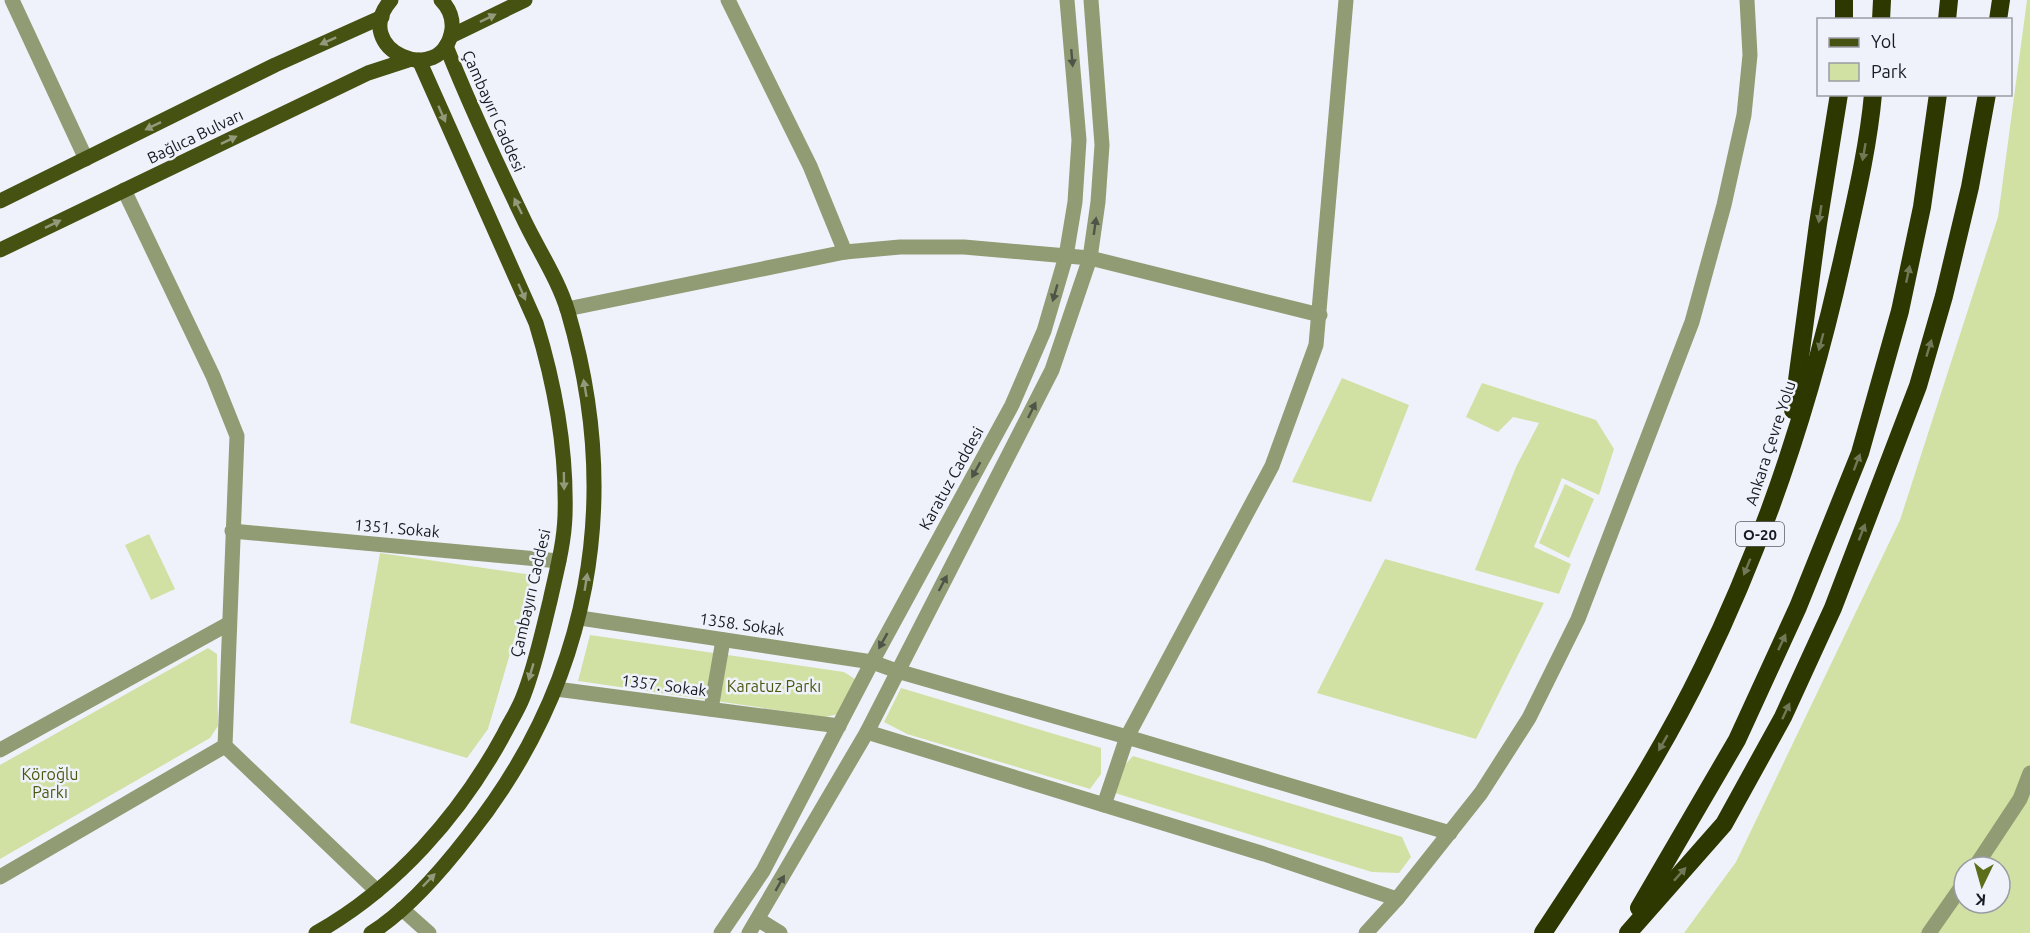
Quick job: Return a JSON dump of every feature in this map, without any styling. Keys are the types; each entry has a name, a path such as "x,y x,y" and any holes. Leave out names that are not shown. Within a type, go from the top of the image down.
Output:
{"highway":[{"path":"1844,0 1844,18"},
{"path":"1881,18 1882,0"},
{"path":"1947,18 1949,0"},
{"path":"1991,18 1992,0"},
{"path":"1998,18 2001,0"},
{"path":"1786,464 1818,224 1839,96"},
{"name":"Ankara Çevre Yolu","path":"1543,933 1608,834 1665,740 1704,666 1746,570 1786,464 1834,294 1857,190 1873,96"},
{"path":"1626,933 1737,740 1798,607 1860,453 1900,311 1922,207 1938,96"},
{"path":"1626,933 1724,824 1782,717 1833,608 1921,375 1944,296 1962,220 1987,96"}],"main road":[{"name":"Çambayırı Caddesi","path":"370,933 402,909 454,854 495,802 522,759 556,689 580,618 591,550 594,479 586,395 567,309 474,116 448,41 451,14 441,0"},
{"path":"448,41 525,0"},
{"name":"Bağlıca Bulvarı","path":"0,201 276,65 385,6"},
{"path":"385,6 384,39 390,48 414,60"},
{"name":"Bağlıca Bulvarı","path":"0,250 368,73 429,58 448,41"},
{"name":"Çambayırı Caddesi","path":"316,933 344,917 377,891 427,843 454,810 489,760 523,698 544,627 559,561 565,516 564,470 548,361 532,314 414,60"}],"street":[{"path":"12,0 86,159"},
{"path":"728,0 810,166 845,252"},
{"name":"Karatuz Caddesi","path":"721,933 763,871 1024,379 1044,331 1066,256 1075,202 1079,140 1067,0"},
{"path":"749,933 759,920 867,732 1052,370 1090,258 1098,202 1102,145 1091,0"},
{"path":"1104,805 1127,737 1272,466 1316,345 1346,0"},
{"path":"1366,933 1397,899 1482,793 1529,718 1578,619 1692,322 1724,206 1744,114 1750,54 1747,0"},
{"path":"124,190 213,376 237,436 225,746 377,891"},
{"path":"567,309 845,252 900,247 964,248 1090,258 1320,315"},
{"name":"1351. Sokak","path":"232,531 559,561"},
{"name":"1358. Sokak","path":"580,618 872,662 1450,833"},
{"path":"0,750 228,624"},
{"path":"711,709 723,640"},
{"name":"1357. Sokak","path":"556,689 839,726"},
{"path":"867,732 1397,899"},
{"path":"0,877 225,746"},
{"path":"1983,855 2020,799 2030,773"},
{"path":"1929,933 1952,900"},
{"path":"402,909 429,933"},
{"path":"759,920 780,933"}],"green space":[{"path":"2027,0 2030,0 2030,933 1684,933 1736,862 1900,520 1998,217"},
{"path":"1342,378 1409,405 1371,502 1292,482"},
{"path":"1482,383 1596,420 1614,449 1599,495 1562,478 1534,547 1571,564 1559,594 1475,570 1516,467 1539,423 1513,417 1498,432 1466,417"},
{"path":"1565,484 1594,499 1569,558 1539,543"},
{"path":"149,534 175,589 151,600 125,545"},
{"path":"380,553 533,575 488,729 467,758 350,723"},
{"path":"1385,559 1544,603 1476,739 1317,693"},
{"name":"Karatuz Parkı","path":"590,635 844,672 855,679 839,714 825,717 578,681"},
{"name":"Köroğlu Parkı","path":"208,648 217,654 218,726 210,738 0,859 0,765"},
{"path":"901,688 1101,748 1101,774 1090,789 907,734 884,722"},
{"path":"1133,756 1402,837 1411,857 1399,873 1372,872 1115,793 1120,770"}]}
